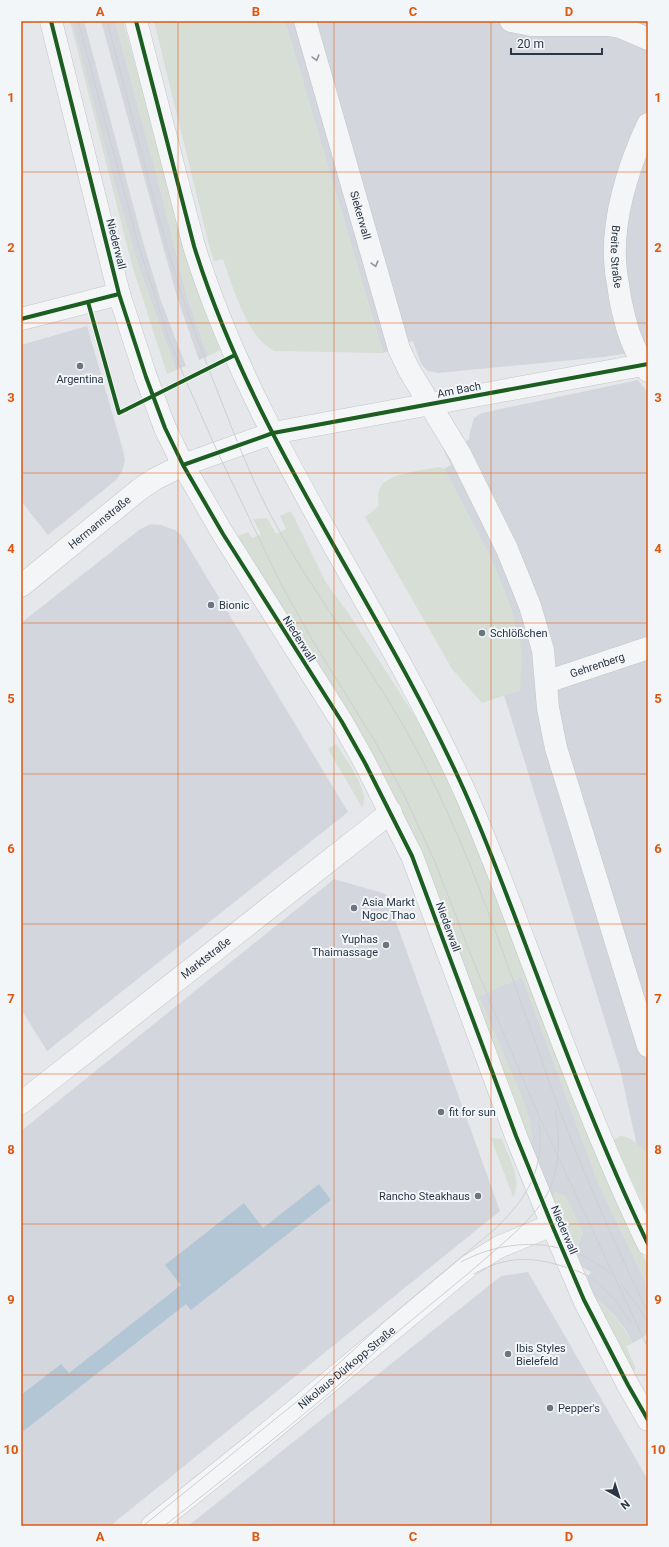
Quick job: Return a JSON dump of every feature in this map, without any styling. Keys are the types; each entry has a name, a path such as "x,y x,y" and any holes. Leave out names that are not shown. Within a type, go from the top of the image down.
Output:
{"street":[{"name":"Niederwall","path":"51,21 119,294 146,377 165,428 183,465 223,534 342,722 391,812 412,856 516,1136 552,1225 584,1300 648,1420"},
{"path":"136,21 178,188 200,266 235,356 273,433 413,687 460,780 593,1119 648,1244"},
{"name":"Siekerwall","path":"305,21 399,349 409,370 430,405"},
{"path":"511,21 531,25 609,25 648,39"},
{"name":"Breite Straße","path":"647,367 633,345 627,330 616,270 616,238 619,208 628,173 648,124"},
{"path":"21,319 119,294"},
{"name":"Am Bach","path":"273,433 647,367"},
{"path":"430,405 460,454 507,549 532,613 543,650 548,708 556,748 648,1046"},
{"path":"183,465 273,433"},
{"name":"Hermannstraße","path":"21,586 140,489 155,479 183,465"},
{"name":"Gehrenberg","path":"546,682 648,648"},
{"name":"Marktstraße","path":"21,1103 391,812"},
{"name":"Nikolaus-Dürkopp-Straße","path":"152,1526 258,1442 470,1265 499,1247 552,1225"}],"shaded area":[{"path":"70,21 72,21 115,185 138,265 176,370 167,374 132,265"},
{"path":"72,21 84,21 143,242 161,301 186,366 176,370 138,265 115,185"},
{"path":"101,21 115,21 156,173 186,293 208,356 199,360 177,297"},
{"path":"115,21 123,21 198,290 210,325 221,350 208,356 186,293 156,173"},
{"path":"154,21 285,21 383,353 275,351 256,335 242,311 223,259 214,261"},
{"path":"285,21 648,21 648,350 604,357 438,373 428,371 421,364 413,341 390,347 389,351 383,353"},
{"path":"87,326 125,461 122,471 116,480 48,535 21,501 21,345"},
{"path":"638,380 646,390 648,390 648,1178 640,1160 620,1069 504,695 520,690 508,601 490,556 444,469 451,465 443,449 469,440 474,418 482,413"},
{"path":"440,467 444,469 490,556 511,608 519,637 522,654 520,690 482,703 452,669 365,517 379,506 379,490 386,481 400,475"},
{"path":"291,511 326,583 347,611 414,715 444,765 625,1219 648,1266 648,1287 599,1185 522,977 479,996 525,1105 531,1128 532,1151 445,918 449,916 443,900 439,901 294,632 238,536 248,532 252,538 261,534 253,519 267,518 276,534 286,529 280,516"},
{"path":"150,524 161,525 175,530 182,536 348,812 47,1051 21,1009 21,623 139,530"},
{"path":"336,744 356,775 363,793 364,801 362,807 328,749"},
{"path":"334,879 386,894 500,1211 110,1526 21,1526 21,1131"},
{"path":"522,977 599,1185 648,1287 648,1334 633,1343 625,1329 613,1314 591,1293 584,1283 591,1272 578,1265 574,1255 583,1232 550,1203 532,1151 530,1123 522,1098 479,996"},
{"path":"620,1136 624,1136 632,1140 648,1154 648,1215 615,1144 614,1140"},
{"path":"491,1138 502,1139 514,1168 516,1190 513,1197"},
{"path":"555,1191 566,1196 583,1232 576,1248 568,1245 550,1203"},
{"path":"528,1272 648,1480 648,1526 188,1526 501,1276"},
{"path":"591,1293 614,1316 633,1343 626,1346 636,1369 630,1373"}],"water":[{"path":"319,1184 331,1200 191,1310 186,1304 21,1433 21,1395 61,1364 69,1373 181,1285 165,1265 244,1203 263,1228"}],"tram line":[{"path":"78,21 139,247 170,342 186,381 218,453 280,582 314,643 376,743 404,795 435,862 476,968 538,1114 648,1348"},
{"path":"107,21 151,189 180,289 202,353 241,451 268,510 285,542 403,724 438,792 455,829 485,903 572,1142 648,1313"},
{"path":"164,1526 327,1395 395,1334 468,1274 527,1221 545,1198 554,1178 558,1155 558,1132 555,1110"},
{"path":"143,1526 300,1399 385,1321 496,1228 507,1217 525,1194 536,1169 539,1155 539,1124"},
{"path":"461,1262 499,1248 518,1245 538,1245 577,1253 594,1262 611,1274"},
{"path":"474,1274 485,1268 508,1261 530,1260 553,1263 588,1276 601,1286 617,1303 631,1323"},
{"path":"621,1284 638,1306 648,1323"}],"cycle path":[{"path":"51,21 119,294 146,377 165,428 183,465 223,534 342,722 365,763 412,856 516,1136 552,1225 584,1300 648,1420"},
{"path":"136,21 194,246 219,316 249,385 282,451 391,647 426,712 459,779 490,850 595,1125 648,1244"},
{"path":"21,319 119,294"},
{"path":"88,302 119,413 235,355"},
{"path":"183,465 273,433 648,364"}],"place":[{"name":"Argentina","path":"80,366"},
{"name":"Bionic","path":"211,605"},
{"name":"Schlößchen","path":"482,633"},
{"name":"Asia Markt Ngoc Thao","path":"354,908"},
{"name":"Yuphas Thaimassage","path":"386,945"},
{"name":"fit for sun","path":"441,1112"},
{"name":"Rancho Steakhaus","path":"478,1196"},
{"name":"Ibis Styles Bielefeld","path":"508,1354"},
{"name":"Pepper's","path":"550,1408"}]}
